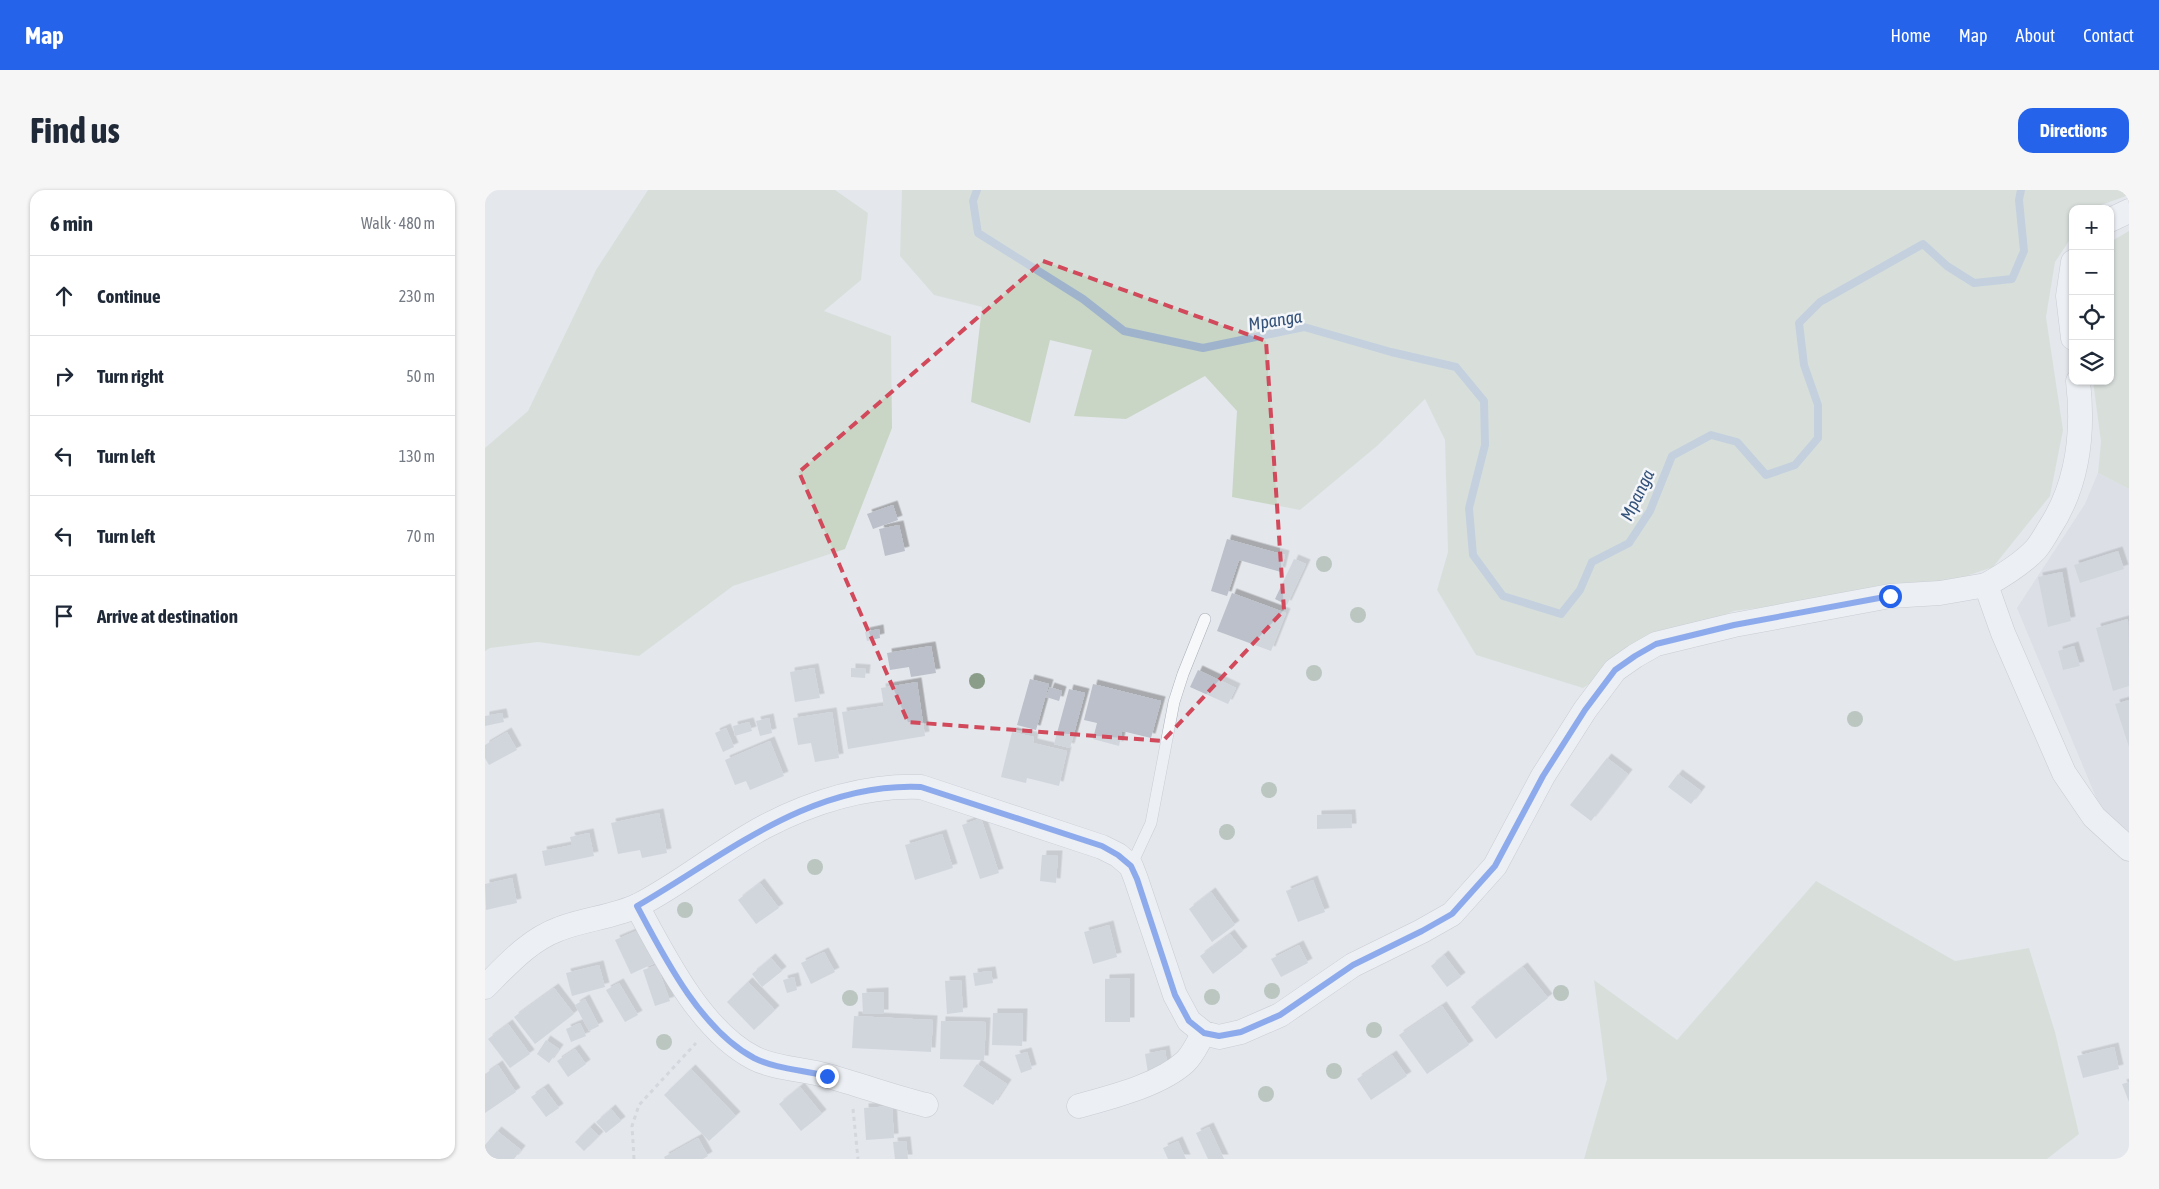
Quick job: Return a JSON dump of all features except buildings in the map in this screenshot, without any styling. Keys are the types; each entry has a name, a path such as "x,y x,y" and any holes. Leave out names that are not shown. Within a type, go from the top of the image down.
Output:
{"street":[{"path":"2114,218 2129,210"},
{"path":"2069,289 2069,304"},
{"path":"485,987 527,947 558,929 637,906 764,828 812,805 860,792 905,786 939,791 1102,846 1118,855 1131,866 1175,995 1189,1021 1204,1033 1219,1036 1234,1033 1280,1015 1353,965 1452,914 1495,866 1543,776 1585,710 1615,670 1635,656 1656,644 1734,625 1890,596 1940,593 1986,585 2010,572 2037,548 2060,512 2074,474 2081,431 2078,385"},
{"path":"1986,585 2003,633 2064,773 2094,817 2129,849"},
{"path":"637,906 681,985 713,1026 755,1058 773,1065 809,1071 926,1105"},
{"path":"1079,1106 1131,1090 1158,1078 1186,1061 1204,1033"}],"lane":[{"path":"1131,866 1151,823 1174,702 1205,619"}],"path":[{"path":"633,1159 632,1126 639,1105 684,1054 713,1026"},
{"path":"851,1083 858,1159"}],"highlighted area":[{"path":"1043,261 1266,341 1284,610 1163,741 908,722 799,472"}],"shaded area":[{"path":"2098,473 2129,489 2129,833 2103,814 2017,608 2085,504"}],"green space":[{"path":"648,190 835,190 868,213 861,280 824,311 891,336 892,428 845,549 733,586 639,656 538,642 490,648 485,651 485,448 528,411 596,270"},
{"path":"902,190 2129,190 2129,195 2101,205 2069,205 2069,241 2055,262 2046,317 2063,430 2050,496 1993,567 1946,583 1734,611 1655,642 1583,688 1476,655 1437,590 1448,552 1445,440 1425,399 1377,446 1300,510 1232,497 1237,411 1205,376 1126,419 1074,416 1092,350 1050,340 1030,423 971,402 982,307 934,295 900,256"},
{"path":"2129,231 2129,489 2098,473 2101,442 2094,385 2114,385 2114,240"},
{"path":"1816,881 1955,961 2029,948 2055,1032 2079,1134 2047,1159 1584,1159 1607,1079 1594,980 1677,1040"}],"waterway":[{"name":"Mpanga","path":"977,190 973,201 978,233 1083,299 1124,331 1203,348 1304,327 1391,352 1456,367 1484,401 1485,445 1469,508 1473,555 1503,596 1561,614 1580,590 1592,562 1629,543 1650,511 1672,456 1711,435 1737,442 1766,475 1795,465 1818,438 1818,405 1804,365 1799,323 1820,302 1923,244 1947,266 1974,283 2012,279 2024,251 2019,200 2021,190"}],"route":[{"path":"827,1076 773,1065 755,1058 713,1026 681,985 637,906 679,882 764,828 812,805 860,792 905,786 921,787 939,791 1102,846 1118,855 1131,866 1137,879 1175,995 1189,1021 1204,1033 1219,1036 1241,1032 1280,1015 1353,965 1391,948 1452,914 1495,866 1543,776 1585,710 1615,670 1635,656 1656,644 1734,625 1890,596"}]}
